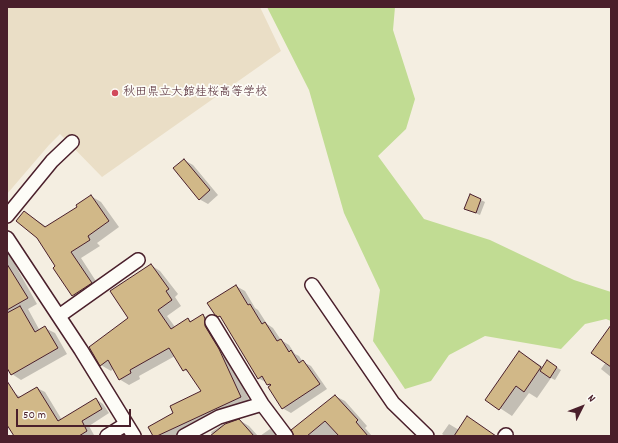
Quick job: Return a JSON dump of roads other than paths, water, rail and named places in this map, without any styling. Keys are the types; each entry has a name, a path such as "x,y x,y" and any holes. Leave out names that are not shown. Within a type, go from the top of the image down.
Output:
{"street":[{"path":"7,216 52,160 72,142"},
{"path":"7,238 59,316 134,436"},
{"path":"59,316 138,260"},
{"path":"312,285 393,403 427,436"},
{"path":"212,322 262,404 286,436"},
{"path":"184,436 219,417 262,404"},
{"path":"107,436 126,424"}],"place":[{"name":"秋田県立大館桂桜高等学校","path":"115,93"}]}
